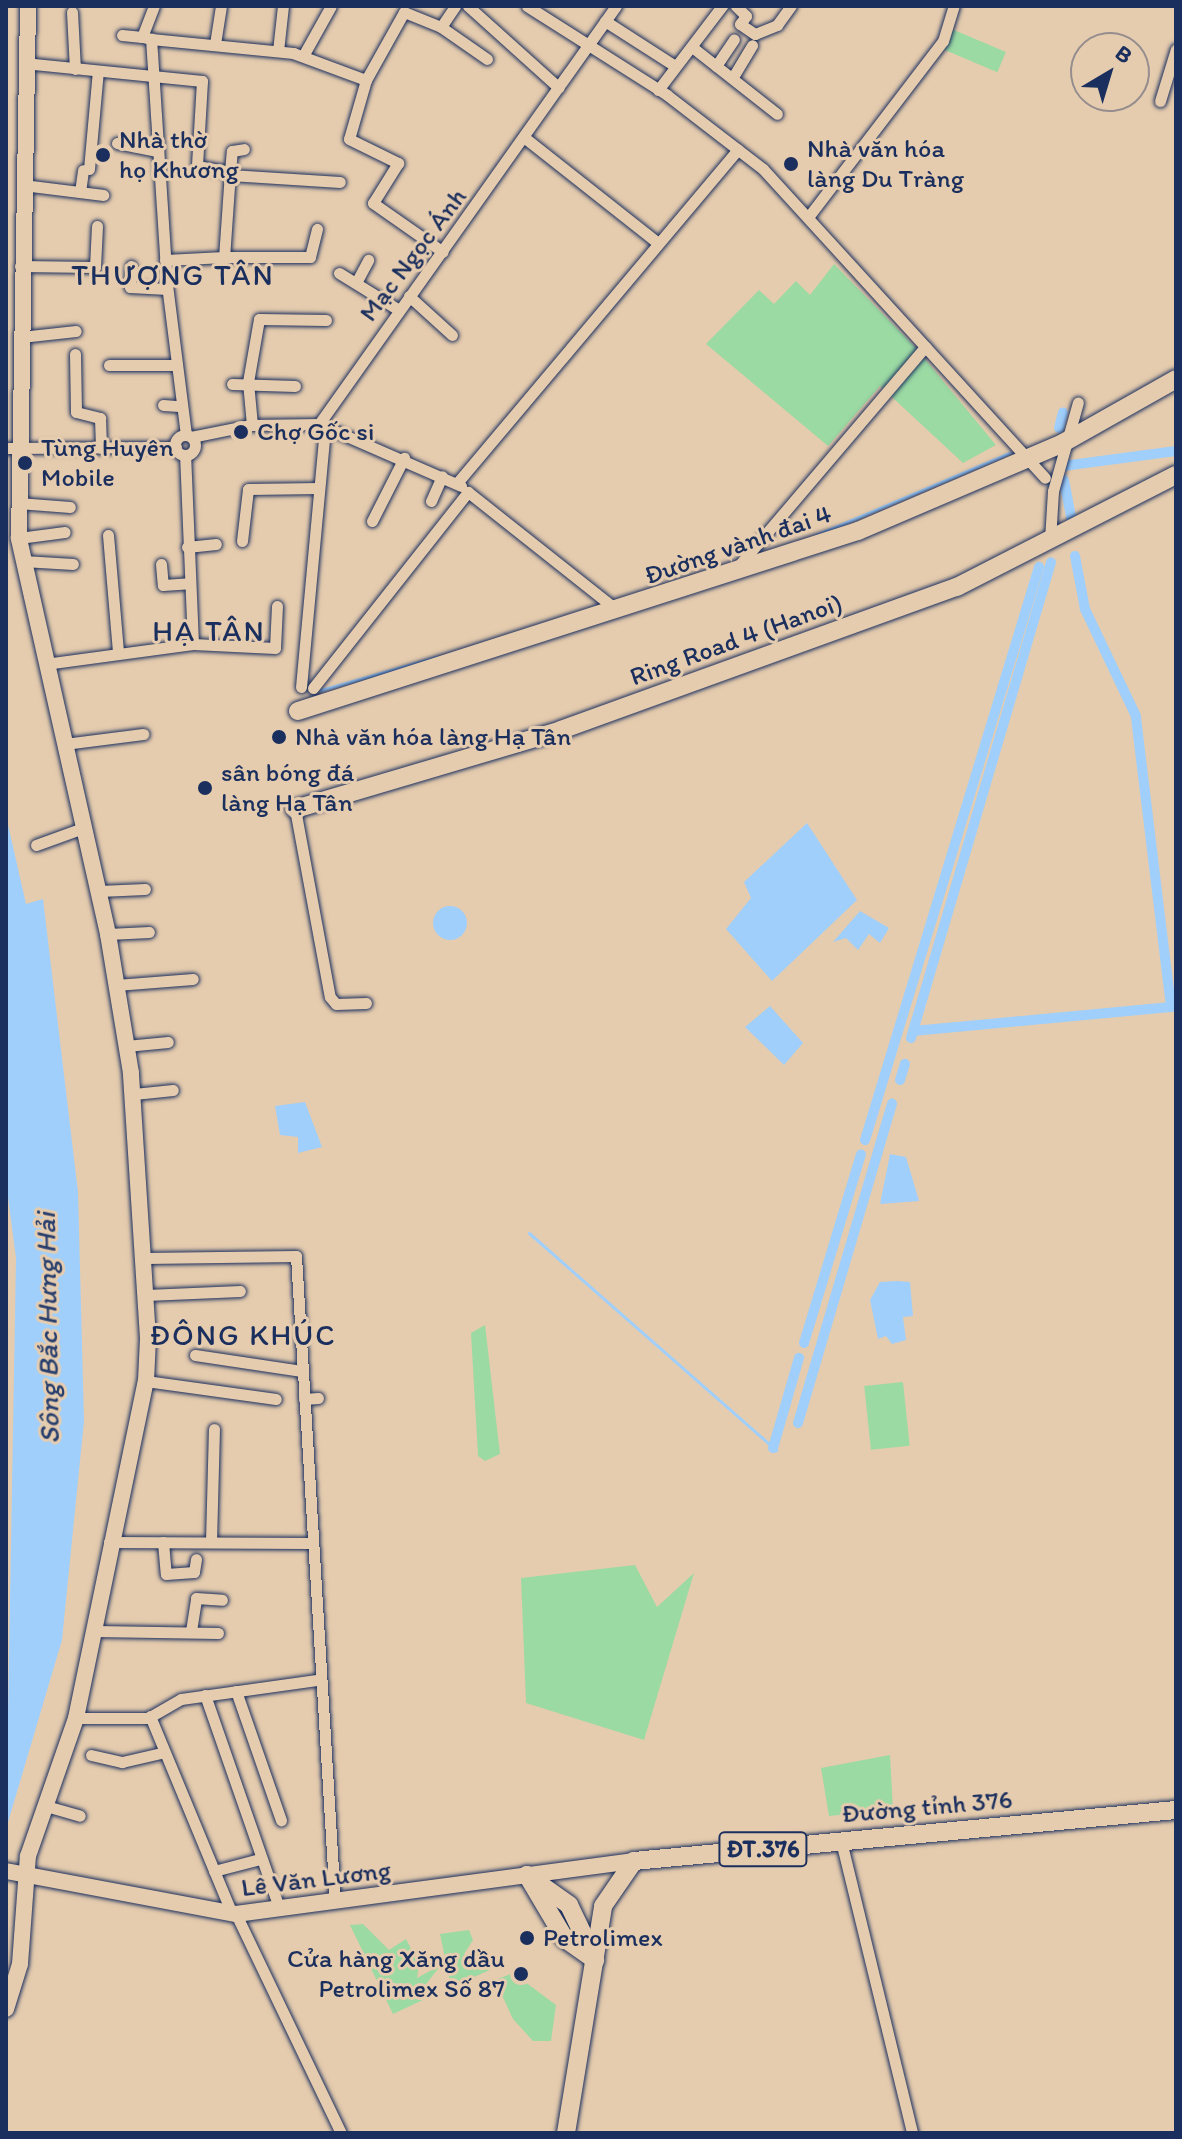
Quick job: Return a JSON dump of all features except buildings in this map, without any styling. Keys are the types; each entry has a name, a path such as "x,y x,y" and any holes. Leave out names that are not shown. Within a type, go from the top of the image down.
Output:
{"main road":[{"name":"Đường vành đai 4","path":"298,711 729,577 1028,458 1066,441 1176,379"},
{"name":"Ring Road 4 (Hanoi)","path":"295,809 561,730 957,587 1176,475"},
{"name":"Đường tỉnh 376","path":"634,1861 1176,1810"},
{"path":"566,2133 606,1897 634,1861"},
{"path":"527,1875 574,1911 595,1960"}],"street":[{"path":"6,2009 20,1964 30,1874 46,1806 76,1718 95,1631 109,1542 146,1381 145,1258 134,1094 108,934 19,538 12,448 21,337 24,63 28,6"},
{"path":"12,448 181,451 194,448 179,406 167,289 165,260 168,238 158,168 147,38 154,6"},
{"path":"215,44 221,6"},
{"path":"278,51 283,6"},
{"path":"303,56 331,6"},
{"path":"441,27 455,6"},
{"path":"468,6 559,88"},
{"path":"527,6 589,44 743,149 809,216 1028,458 1051,477"},
{"name":"Mạc Ngọc Ánh","path":"322,425 330,397 443,252 616,6"},
{"path":"658,90 722,6"},
{"path":"736,6 746,16 740,24 755,34 791,6"},
{"path":"809,216 943,41 954,6"},
{"path":"72,12 75,69"},
{"path":"443,252 373,203 398,163 349,139 366,80 404,12 441,27 487,59"},
{"path":"605,21 675,66"},
{"path":"122,35 278,51 303,56 366,80"},
{"path":"716,66 734,39"},
{"path":"733,77 752,45"},
{"path":"692,47 777,114"},
{"path":"1160,101 1176,49"},
{"path":"24,63 202,81 197,166 230,173 340,182"},
{"path":"80,192 86,169 98,71"},
{"path":"525,138 658,243"},
{"path":"117,143 157,151"},
{"path":"224,257 232,151 244,149"},
{"path":"457,483 658,243 743,149"},
{"path":"158,168 172,167"},
{"path":"23,185 103,195"},
{"path":"20,266 95,267 97,226"},
{"path":"165,260 224,257 303,259 317,229"},
{"path":"357,281 368,260"},
{"path":"131,266 130,287 167,289"},
{"path":"339,273 357,281 399,310"},
{"path":"409,296 452,335"},
{"path":"252,425 248,382 259,319 257,305"},
{"path":"259,319 326,320"},
{"path":"21,337 76,331"},
{"path":"729,577 925,347"},
{"path":"75,354 76,412 100,418 101,448"},
{"path":"109,365 177,365"},
{"path":"232,384 248,382 295,386"},
{"path":"1050,540 1051,477 1060,461 1078,402"},
{"path":"163,405 179,406"},
{"path":"188,436 252,425 322,425 404,458 457,483 620,612"},
{"path":"322,425 307,687 468,492"},
{"path":"181,451 193,644"},
{"path":"372,521 404,458"},
{"path":"431,501 442,476"},
{"path":"242,541 248,489 319,488"},
{"path":"18,503 70,507"},
{"path":"19,538 65,532"},
{"path":"108,535 118,652"},
{"path":"187,547 216,544"},
{"path":"23,561 73,564"},
{"path":"161,564 163,585 189,583"},
{"path":"45,664 193,644 275,648 277,606"},
{"path":"64,744 143,734"},
{"path":"295,809 330,997 336,1004 366,1003"},
{"path":"36,845 83,828"},
{"path":"99,891 145,889"},
{"path":"108,934 149,932"},
{"path":"116,985 193,979"},
{"path":"126,1046 168,1042"},
{"path":"134,1094 173,1090"},
{"path":"145,1258 296,1256 317,1680 335,1902"},
{"path":"146,1295 240,1291"},
{"path":"195,1355 302,1371"},
{"path":"146,1381 276,1399"},
{"path":"304,1399 318,1398"},
{"path":"211,1542 214,1429"},
{"path":"109,1542 311,1543"},
{"path":"163,1542 166,1574 194,1572 196,1559"},
{"path":"191,1631 196,1598 222,1600"},
{"path":"95,1631 218,1633"},
{"path":"76,1718 150,1716 205,1695 317,1680"},
{"path":"236,1691 281,1820"},
{"path":"205,1695 279,1908"},
{"path":"150,1716 161,1753 214,1871 341,2133"},
{"path":"91,1755 122,1762 161,1753"},
{"path":"46,1806 80,1816"},
{"path":"841,1841 912,2133"},
{"path":"214,1871 260,1859"},
{"name":"Lê Văn Lương","path":"7,1871 234,1914 634,1861"}],"green space":[{"path":"947,27 1006,52 997,72 938,47"},
{"path":"834,264 914,346 996,445 963,463 880,386 828,446 706,344 759,290 774,304 796,281 810,295"},
{"path":"485,1325 500,1454 485,1461 478,1456 471,1333"},
{"path":"903,1382 910,1446 871,1450 864,1386"},
{"path":"635,1565 657,1607 694,1573 644,1740 526,1703 521,1578"},
{"path":"890,1755 893,1810 829,1816 821,1768"},
{"path":"363,1924 389,1950 406,1939 419,1964 417,1978 441,1965 423,1988 427,1998 393,2014 350,1925"},
{"path":"469,1930 473,1940 464,1954 490,1970 451,1987 440,1934"},
{"path":"513,1973 556,2005 551,2041 533,2041 513,2019 495,1980"}],"water":[{"name":"Sông Bắc Hưng Hải","path":"6,816 26,904 43,899 78,1192 84,1421 62,1640 6,1829 16,1258 6,1182"},
{"path":"807,823 857,900 772,981 726,929 751,898 744,882"},
{"path":"450,906 462,911 467,923 462,935 450,940 438,935 433,923 438,911"},
{"path":"860,911 889,928 880,943 869,934 858,950 846,938 833,942"},
{"path":"770,1006 803,1043 784,1065 745,1027"},
{"path":"305,1102 322,1147 298,1153 298,1137 280,1135 275,1106"},
{"path":"890,1154 906,1157 919,1201 880,1204"},
{"path":"880,1282 910,1282 913,1316 903,1317 906,1340 892,1344 886,1336 878,1339 870,1300"}],"waterway":[{"path":"1059,428 1063,412"},
{"path":"1063,466 1176,451"},
{"path":"816,535 1009,453"},
{"path":"1064,480 1072,522"},
{"path":"913,1031 1171,1007 1136,716 1085,609 1075,556"},
{"path":"911,1038 1051,562"},
{"path":"865,1140 1039,567"},
{"path":"321,690 436,657"},
{"path":"900,1080 905,1064"},
{"path":"798,1423 892,1104"},
{"path":"804,1343 861,1154"},
{"path":"529,1233 776,1450"},
{"path":"773,1448 799,1358"}],"place":[{"name":"Nhà thờ họ Khương","path":"103,155"},
{"name":"Nhà văn hóa làng Du Tràng","path":"791,164"},
{"name":"Chợ Gốc si","path":"241,432"},
{"name":"Tùng Huyên Mobile","path":"25,463"},
{"name":"Nhà văn hóa làng Hạ Tân","path":"279,737"},
{"name":"sân bóng đá làng Hạ Tân","path":"205,788"},
{"name":"Petrolimex","path":"527,1938"},
{"name":"Cửa hàng Xăng dầu Petrolimex Số 87","path":"521,1974"}],"district":[{"name":"THƯỢNG TÂN","path":"173,275"},
{"name":"HẠ TÂN","path":"209,631"},
{"name":"ĐÔNG KHÚC","path":"243,1335"}]}
